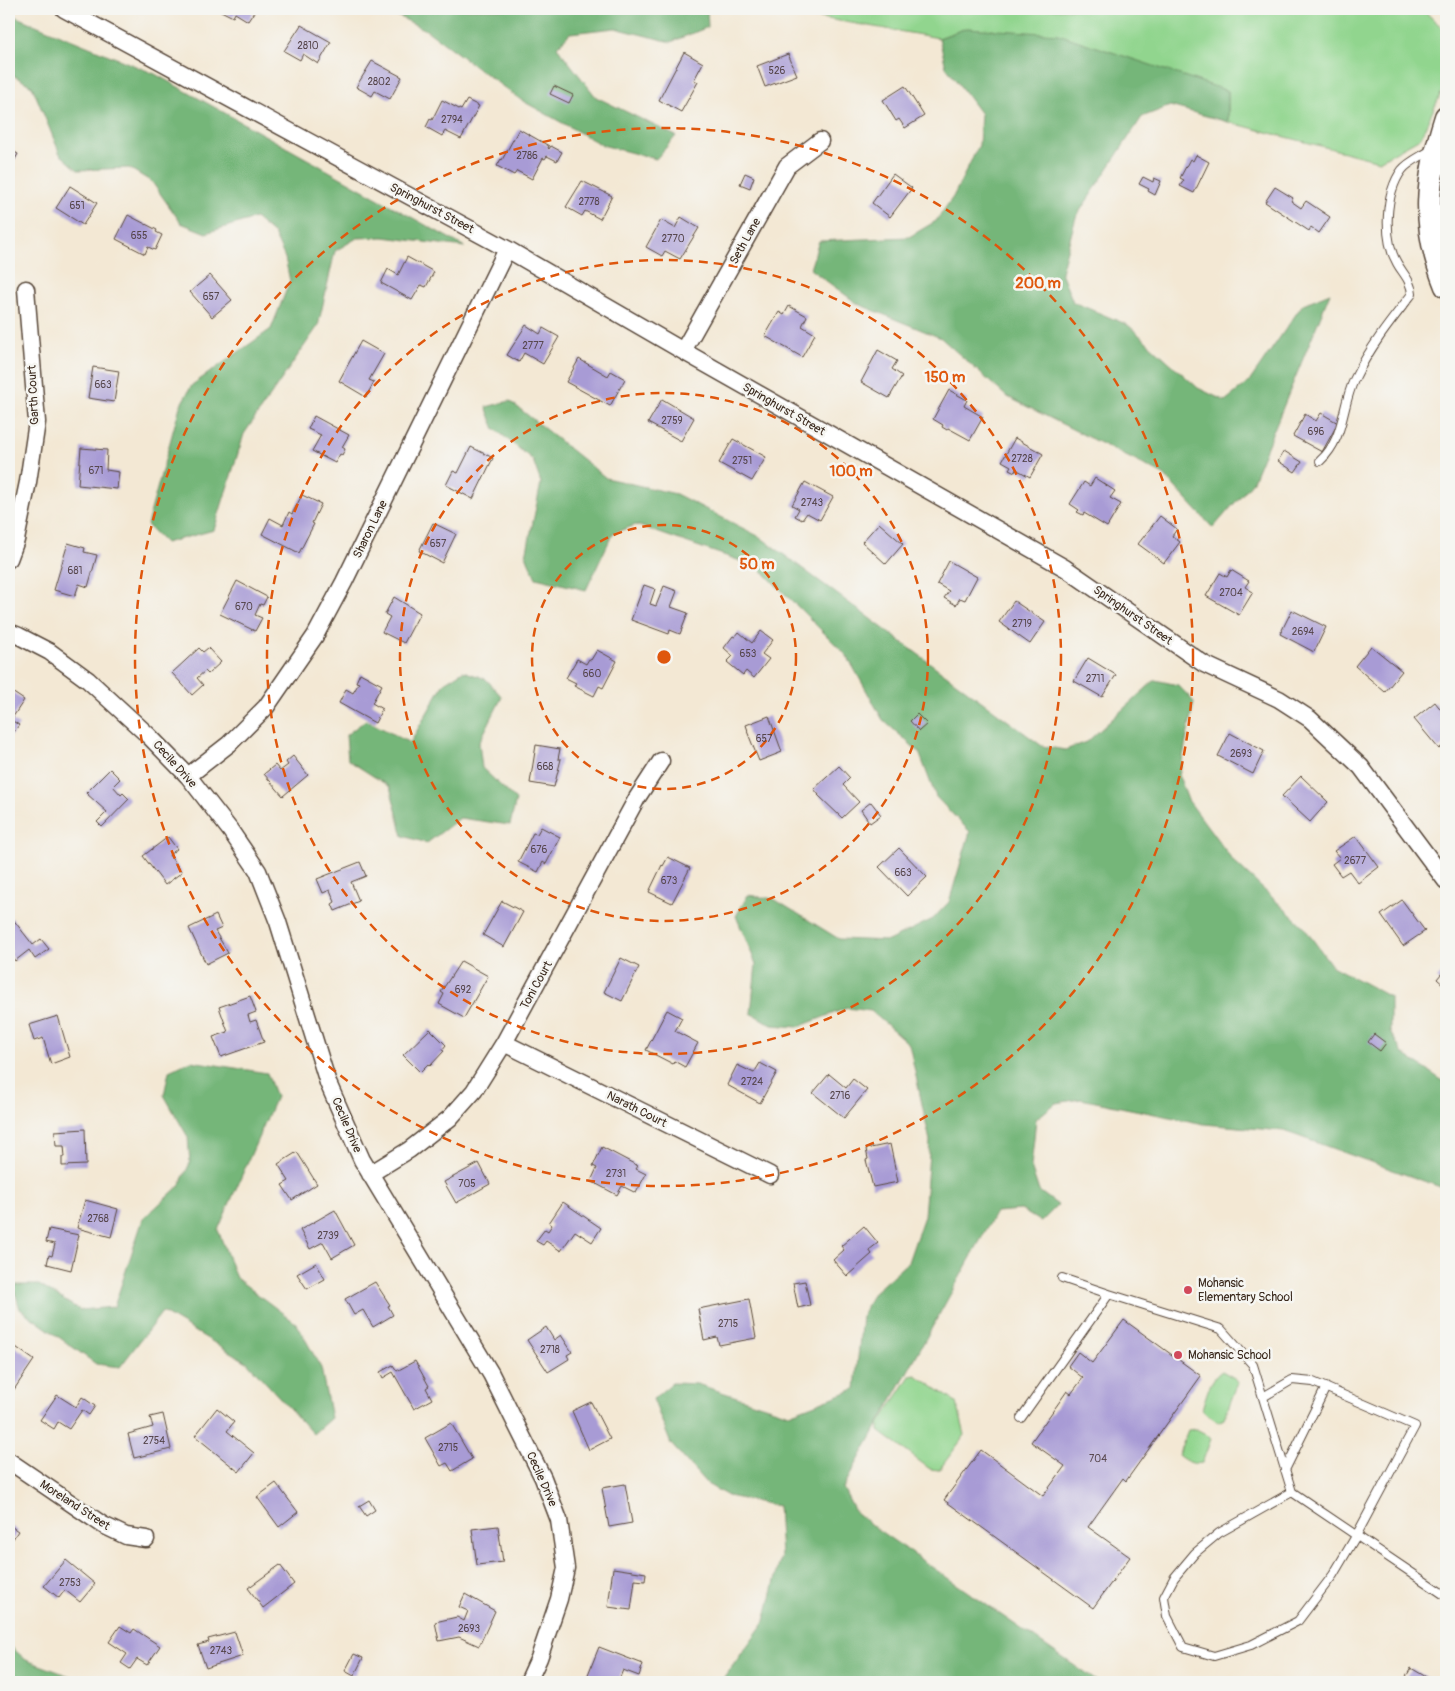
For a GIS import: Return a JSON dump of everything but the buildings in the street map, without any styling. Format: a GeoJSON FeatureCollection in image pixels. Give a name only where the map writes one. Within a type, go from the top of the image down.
{"type":"FeatureCollection","features":[{"type":"Feature","properties":{"kind":"street","name":"Springhurst Street"},"geometry":{"type":"LineString","coordinates":[[64,9],[507,249],[1065,568],[1204,664],[1279,699],[1310,719],[1361,767],[1446,881]]}},
{"type":"Feature","properties":{"kind":"street"},"geometry":{"type":"LineString","coordinates":[[1446,117],[1436,146],[1429,183],[1429,227],[1446,286]]}},
{"type":"Feature","properties":{"kind":"street","name":"Seth Lane"},"geometry":{"type":"LineString","coordinates":[[683,351],[787,166],[820,141]]}},
{"type":"Feature","properties":{"kind":"street","name":"Sharon Lane"},"geometry":{"type":"LineString","coordinates":[[188,776],[229,744],[266,707],[315,636],[349,573],[507,249]]}},
{"type":"Feature","properties":{"kind":"street","name":"Garth Court"},"geometry":{"type":"LineString","coordinates":[[9,559],[16,540],[26,492],[37,422],[26,289]]}},
{"type":"Feature","properties":{"kind":"street","name":"Cecile Drive"},"geometry":{"type":"LineString","coordinates":[[9,632],[50,652],[88,680],[149,736],[188,776],[230,830],[258,871],[278,922],[328,1083],[362,1160],[491,1374],[543,1478],[560,1520],[566,1568],[559,1599],[539,1658],[528,1682]]}},
{"type":"Feature","properties":{"kind":"street","name":"Toni Court"},"geometry":{"type":"LineString","coordinates":[[370,1174],[409,1150],[450,1118],[474,1090],[504,1043],[637,798],[661,760]]}},
{"type":"Feature","properties":{"kind":"street","name":"Narath Court"},"geometry":{"type":"LineString","coordinates":[[504,1043],[770,1175]]}},
{"type":"Feature","properties":{"kind":"street","name":"Moreland Street"},"geometry":{"type":"LineString","coordinates":[[9,1461],[104,1525],[126,1536],[146,1539]]}},
{"type":"Feature","properties":{"kind":"lane"},"geometry":{"type":"LineString","coordinates":[[1320,461],[1331,451],[1342,424],[1353,382],[1371,348],[1412,294],[1412,284],[1396,262],[1387,231],[1391,192],[1402,169],[1436,146]]}},
{"type":"Feature","properties":{"kind":"lane"},"geometry":{"type":"LineString","coordinates":[[1062,1278],[1221,1329],[1253,1364],[1292,1492],[1446,1596]]}},
{"type":"Feature","properties":{"kind":"lane"},"geometry":{"type":"LineString","coordinates":[[1021,1418],[1109,1294]]}},
{"type":"Feature","properties":{"kind":"lane"},"geometry":{"type":"LineString","coordinates":[[1263,1397],[1292,1380],[1313,1382],[1415,1426],[1333,1575],[1298,1621],[1251,1644],[1214,1656],[1183,1647],[1167,1616],[1164,1597],[1174,1578],[1196,1553],[1220,1533],[1292,1492]]}},
{"type":"Feature","properties":{"kind":"lane"},"geometry":{"type":"LineString","coordinates":[[1285,1470],[1326,1387]]}},
{"type":"Feature","properties":{"kind":"green space"},"geometry":{"type":"Polygon","coordinates":[[[384,9],[707,9],[708,27],[671,42],[615,28],[570,33],[557,47],[596,97],[676,136],[656,159],[602,145],[521,100],[426,30],[384,9]]]}},
{"type":"Feature","properties":{"kind":"green space"},"geometry":{"type":"Polygon","coordinates":[[[769,9],[1422,9],[1446,31],[1446,83],[1420,138],[1379,161],[1228,122],[1228,91],[967,28],[939,38],[769,9]]]}},
{"type":"Feature","properties":{"kind":"green space"},"geometry":{"type":"Polygon","coordinates":[[[9,14],[155,74],[465,247],[383,237],[357,238],[335,251],[318,326],[244,434],[214,530],[165,543],[147,525],[180,406],[192,385],[271,329],[290,281],[285,258],[274,234],[255,218],[206,233],[181,223],[152,182],[129,168],[78,170],[60,154],[32,86],[9,73],[9,14]]]}},
{"type":"Feature","properties":{"kind":"green space"},"geometry":{"type":"Polygon","coordinates":[[[967,28],[1058,34],[1228,91],[1228,122],[1170,106],[1142,117],[1076,217],[1061,272],[1073,302],[1128,325],[1198,388],[1225,401],[1249,382],[1303,304],[1330,293],[1252,483],[1213,528],[1164,475],[1006,396],[941,338],[858,304],[810,269],[819,241],[909,237],[936,221],[953,197],[979,145],[981,114],[946,67],[939,38],[967,28]]]}},
{"type":"Feature","properties":{"kind":"green space"},"geometry":{"type":"Polygon","coordinates":[[[510,401],[606,478],[676,494],[760,537],[1042,746],[1065,750],[1087,742],[1155,680],[1178,685],[1194,702],[1179,776],[1188,800],[1234,862],[1303,926],[1332,966],[1390,997],[1390,1031],[1402,1053],[1446,1083],[1446,1189],[1284,1131],[1204,1124],[1081,1099],[1056,1103],[1036,1119],[1031,1167],[1039,1191],[1058,1205],[1041,1222],[1021,1210],[996,1212],[843,1488],[855,1512],[874,1527],[1098,1682],[721,1682],[765,1621],[781,1556],[778,1506],[728,1496],[707,1484],[671,1444],[653,1399],[672,1383],[697,1384],[789,1414],[855,1389],[862,1316],[872,1294],[908,1262],[924,1216],[930,1141],[909,1044],[871,1011],[847,1008],[798,1027],[772,1025],[751,1013],[756,964],[736,916],[748,895],[774,899],[839,939],[888,941],[933,919],[949,902],[970,832],[936,797],[919,752],[883,720],[847,656],[758,567],[636,525],[613,533],[586,590],[536,578],[526,556],[541,483],[533,460],[495,429],[486,407],[510,401]]]}},
{"type":"Feature","properties":{"kind":"green space"},"geometry":{"type":"Polygon","coordinates":[[[463,671],[486,679],[502,697],[479,743],[482,768],[516,800],[510,825],[460,818],[427,843],[403,836],[390,787],[348,760],[346,735],[366,720],[410,743],[444,683],[463,671]]]}},
{"type":"Feature","properties":{"kind":"green space"},"geometry":{"type":"Polygon","coordinates":[[[191,1061],[267,1073],[276,1097],[218,1230],[236,1278],[297,1324],[321,1368],[331,1418],[313,1434],[247,1362],[162,1312],[120,1367],[96,1364],[20,1309],[13,1285],[39,1285],[80,1310],[114,1307],[143,1219],[179,1186],[190,1163],[188,1137],[164,1095],[169,1071],[191,1061]]]}},
{"type":"Feature","properties":{"kind":"green space"},"geometry":{"type":"Polygon","coordinates":[[[1222,1371],[1238,1382],[1224,1419],[1218,1422],[1202,1410],[1211,1383],[1222,1371]]]}},
{"type":"Feature","properties":{"kind":"green space"},"geometry":{"type":"Polygon","coordinates":[[[916,1375],[957,1403],[965,1435],[939,1470],[930,1469],[879,1431],[879,1424],[910,1376],[916,1375]]]}},
{"type":"Feature","properties":{"kind":"green space"},"geometry":{"type":"Polygon","coordinates":[[[1196,1429],[1211,1439],[1202,1463],[1189,1462],[1178,1455],[1188,1430],[1196,1429]]]}},
{"type":"Feature","properties":{"kind":"green space"},"geometry":{"type":"Polygon","coordinates":[[[9,1645],[26,1660],[86,1682],[9,1682],[9,1645]]]}},
{"type":"Feature","properties":{"kind":"place","name":"Mohansic Elementary School"},"geometry":{"type":"Point","coordinates":[1188,1290]}},
{"type":"Feature","properties":{"kind":"place","name":"Mohansic School"},"geometry":{"type":"Point","coordinates":[1178,1355]}}]}
